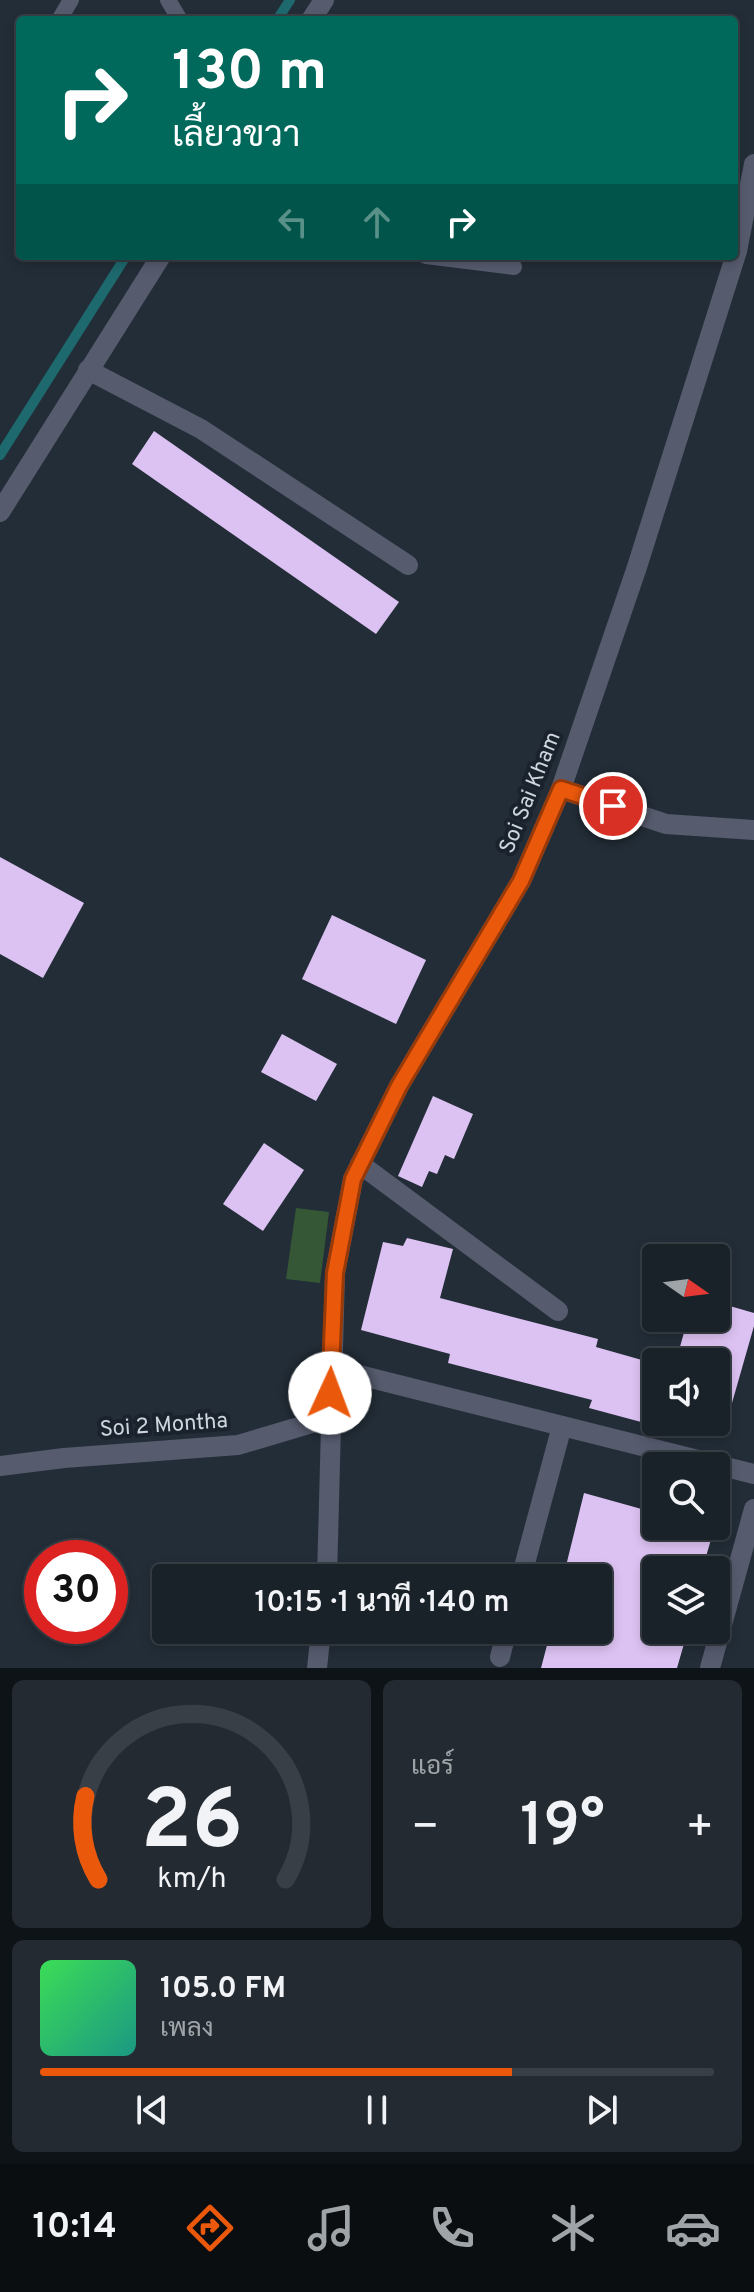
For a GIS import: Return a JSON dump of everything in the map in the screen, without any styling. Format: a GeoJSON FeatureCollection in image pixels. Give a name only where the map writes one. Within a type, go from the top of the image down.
{"type":"FeatureCollection","features":[{"type":"Feature","properties":{"kind":"street","name":"Soi Sai Kham"},"geometry":{"type":"LineString","coordinates":[[738,246],[754,164]]}},
{"type":"Feature","properties":{"kind":"street"},"geometry":{"type":"LineString","coordinates":[[0,512],[158,260]]}},
{"type":"Feature","properties":{"kind":"street","name":"Soi Sai Kham"},"geometry":{"type":"LineString","coordinates":[[327,1564],[335,1273],[353,1179],[399,1086],[521,881],[561,789],[636,570],[734,260]]}},
{"type":"Feature","properties":{"kind":"street"},"geometry":{"type":"LineString","coordinates":[[88,370],[201,429],[408,565]]}},
{"type":"Feature","properties":{"kind":"street"},"geometry":{"type":"LineString","coordinates":[[561,789],[666,824],[754,830]]}},
{"type":"Feature","properties":{"kind":"street"},"geometry":{"type":"LineString","coordinates":[[360,1164],[558,1311]]}},
{"type":"Feature","properties":{"kind":"street"},"geometry":{"type":"LineString","coordinates":[[331,1368],[754,1474]]}},
{"type":"Feature","properties":{"kind":"street","name":"Soi 2 Montha"},"geometry":{"type":"LineString","coordinates":[[0,1466],[238,1445],[329,1418]]}},
{"type":"Feature","properties":{"kind":"street"},"geometry":{"type":"LineString","coordinates":[[525,1564],[562,1426]]}},
{"type":"Feature","properties":{"kind":"street"},"geometry":{"type":"LineString","coordinates":[[710,1668],[754,1509]]}},
{"type":"Feature","properties":{"kind":"street"},"geometry":{"type":"LineString","coordinates":[[317,1668],[320,1644]]}},
{"type":"Feature","properties":{"kind":"street"},"geometry":{"type":"LineString","coordinates":[[500,1657],[503,1644]]}},
{"type":"Feature","properties":{"kind":"lane"},"geometry":{"type":"LineString","coordinates":[[458,260],[514,267]]}},
{"type":"Feature","properties":{"kind":"green space"},"geometry":{"type":"Polygon","coordinates":[[[296,1208],[329,1212],[320,1283],[286,1279],[296,1208]]]}},
{"type":"Feature","properties":{"kind":"building"},"geometry":{"type":"Polygon","coordinates":[[[154,431],[399,602],[376,634],[132,464],[154,431]]]}},
{"type":"Feature","properties":{"kind":"building"},"geometry":{"type":"Polygon","coordinates":[[[0,857],[84,903],[43,978],[0,954],[0,857]]]}},
{"type":"Feature","properties":{"kind":"building"},"geometry":{"type":"Polygon","coordinates":[[[332,915],[426,960],[396,1024],[302,979],[332,915]]]}},
{"type":"Feature","properties":{"kind":"building"},"geometry":{"type":"Polygon","coordinates":[[[282,1034],[337,1064],[316,1101],[261,1072],[282,1034]]]}},
{"type":"Feature","properties":{"kind":"building"},"geometry":{"type":"Polygon","coordinates":[[[433,1096],[473,1114],[454,1159],[445,1155],[437,1174],[429,1171],[422,1187],[398,1176],[433,1096]]]}},
{"type":"Feature","properties":{"kind":"building"},"geometry":{"type":"Polygon","coordinates":[[[264,1143],[304,1170],[263,1231],[223,1204],[264,1143]]]}},
{"type":"Feature","properties":{"kind":"building"},"geometry":{"type":"Polygon","coordinates":[[[407,1238],[453,1249],[440,1298],[598,1339],[596,1347],[642,1360],[642,1422],[589,1408],[592,1400],[448,1363],[450,1354],[361,1330],[383,1242],[403,1246],[407,1238]]]}},
{"type":"Feature","properties":{"kind":"building"},"geometry":{"type":"Polygon","coordinates":[[[730,1306],[754,1313],[754,1326],[730,1410],[730,1348],[680,1348],[684,1332],[730,1332],[730,1306]]]}},
{"type":"Feature","properties":{"kind":"building"},"geometry":{"type":"Polygon","coordinates":[[[584,1493],[642,1509],[642,1540],[711,1540],[706,1556],[642,1556],[642,1644],[684,1644],[677,1668],[541,1668],[547,1644],[612,1644],[612,1564],[566,1564],[584,1493]]]}},
{"type":"Feature","properties":{"kind":"waterway"},"geometry":{"type":"LineString","coordinates":[[280,16],[290,0]]}},
{"type":"Feature","properties":{"kind":"waterway"},"geometry":{"type":"LineString","coordinates":[[0,455],[123,260]]}},
{"type":"Feature","properties":{"kind":"route"},"geometry":{"type":"LineString","coordinates":[[330,1393],[335,1273],[353,1179],[360,1164],[399,1086],[521,881],[561,789],[613,806]]}}]}
